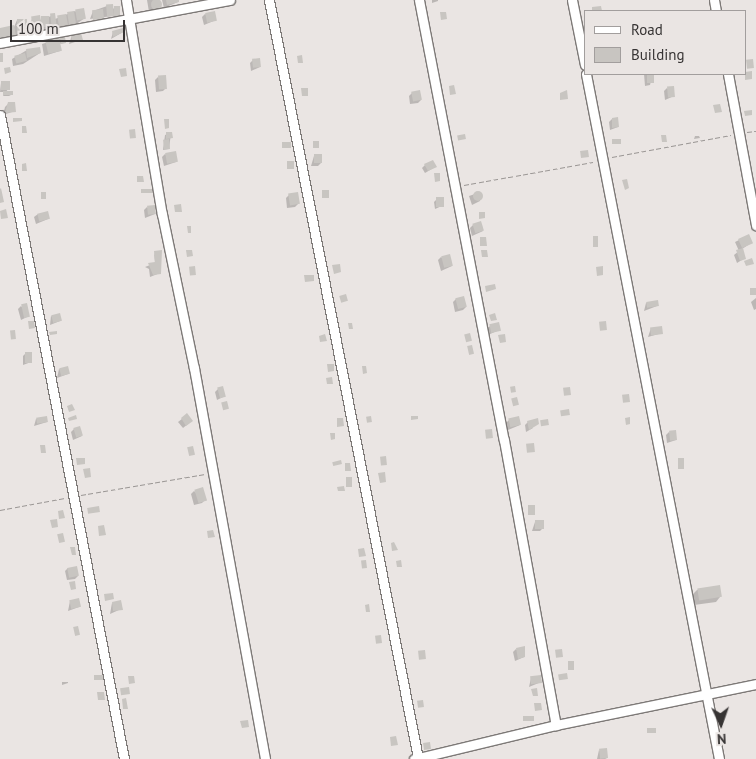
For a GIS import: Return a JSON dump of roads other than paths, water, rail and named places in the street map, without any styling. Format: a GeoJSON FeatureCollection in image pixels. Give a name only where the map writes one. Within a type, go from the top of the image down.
{"type":"FeatureCollection","features":[{"type":"Feature","properties":{"kind":"street"},"geometry":{"type":"LineString","coordinates":[[126,0],[162,214],[213,472],[265,759]]}},
{"type":"Feature","properties":{"kind":"street"},"geometry":{"type":"LineString","coordinates":[[0,43],[230,0]]}},
{"type":"Feature","properties":{"kind":"street"},"geometry":{"type":"LineString","coordinates":[[269,0],[416,759],[556,725],[756,684]]}},
{"type":"Feature","properties":{"kind":"street"},"geometry":{"type":"LineString","coordinates":[[419,0],[504,440],[556,725]]}},
{"type":"Feature","properties":{"kind":"street"},"geometry":{"type":"LineString","coordinates":[[572,0],[584,60]]}},
{"type":"Feature","properties":{"kind":"street"},"geometry":{"type":"LineString","coordinates":[[586,75],[719,759]]}},
{"type":"Feature","properties":{"kind":"street"},"geometry":{"type":"LineString","coordinates":[[728,75],[756,225]]}},
{"type":"Feature","properties":{"kind":"street"},"geometry":{"type":"LineString","coordinates":[[0,115],[124,759]]}}]}
